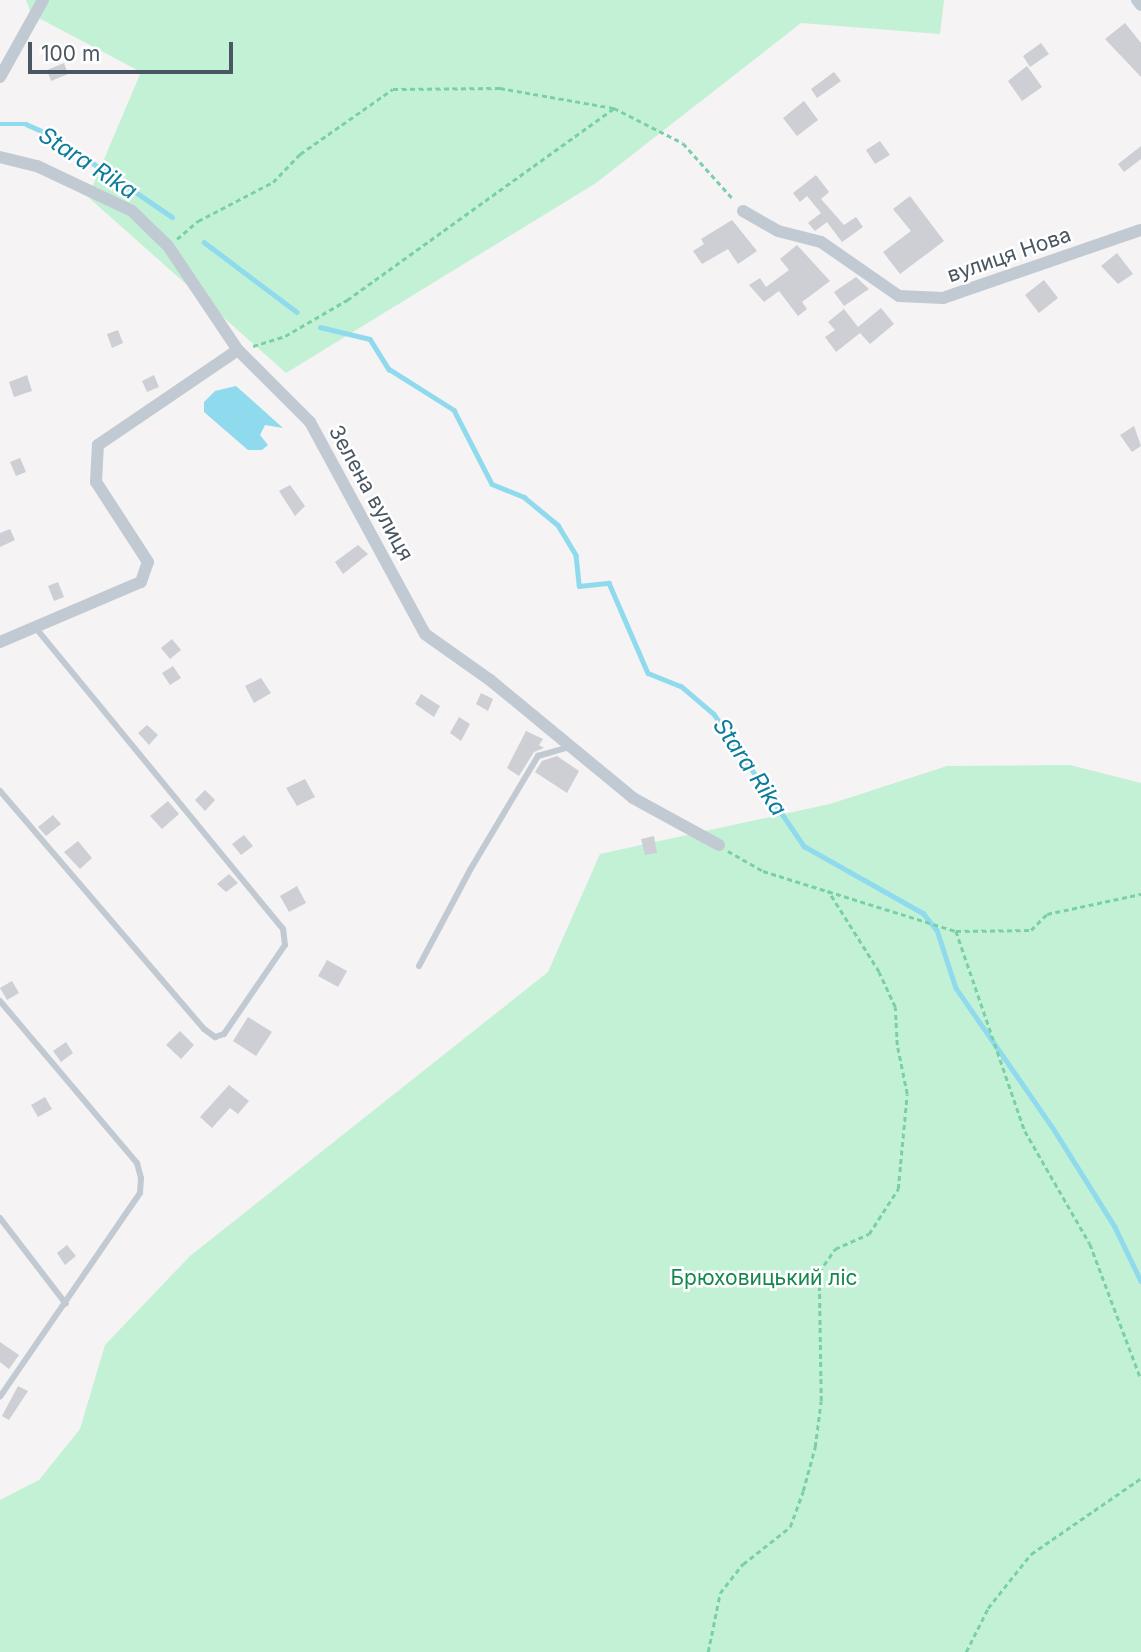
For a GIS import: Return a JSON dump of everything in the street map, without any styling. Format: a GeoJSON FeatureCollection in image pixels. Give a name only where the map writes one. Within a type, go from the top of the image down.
{"type":"FeatureCollection","features":[{"type":"Feature","properties":{"kind":"street"},"geometry":{"type":"LineString","coordinates":[[0,77],[43,0]]}},
{"type":"Feature","properties":{"kind":"street"},"geometry":{"type":"LineString","coordinates":[[1137,0],[1141,5]]}},
{"type":"Feature","properties":{"kind":"street","name":"Зелена вулиця"},"geometry":{"type":"LineString","coordinates":[[0,157],[37,166],[132,211],[168,246],[238,350],[310,422],[425,634],[490,680],[633,798],[719,845]]}},
{"type":"Feature","properties":{"kind":"street","name":"вулиця Нова"},"geometry":{"type":"LineString","coordinates":[[743,211],[778,231],[821,242],[899,296],[943,298],[1141,230]]}},
{"type":"Feature","properties":{"kind":"street"},"geometry":{"type":"LineString","coordinates":[[0,642],[141,582],[147,574],[148,562],[96,482],[98,445],[238,350]]}},
{"type":"Feature","properties":{"kind":"lane"},"geometry":{"type":"LineString","coordinates":[[0,791],[204,1029],[215,1037],[224,1034],[285,945],[283,929],[35,626]]}},
{"type":"Feature","properties":{"kind":"lane"},"geometry":{"type":"LineString","coordinates":[[419,966],[470,870],[538,756],[570,747]]}},
{"type":"Feature","properties":{"kind":"lane"},"geometry":{"type":"LineString","coordinates":[[0,1001],[137,1163],[141,1178],[140,1193],[0,1397]]}},
{"type":"Feature","properties":{"kind":"lane"},"geometry":{"type":"LineString","coordinates":[[0,1218],[66,1304]]}},
{"type":"Feature","properties":{"kind":"path"},"geometry":{"type":"LineString","coordinates":[[168,246],[198,221],[273,182],[300,154],[393,89],[500,88],[614,108],[683,143],[743,211]]}},
{"type":"Feature","properties":{"kind":"path"},"geometry":{"type":"LineString","coordinates":[[238,350],[285,336],[347,300],[614,108]]}},
{"type":"Feature","properties":{"kind":"path"},"geometry":{"type":"LineString","coordinates":[[719,845],[763,871],[956,931],[1031,930],[1047,914],[1141,894]]}},
{"type":"Feature","properties":{"kind":"path"},"geometry":{"type":"LineString","coordinates":[[708,1652],[720,1593],[743,1564],[790,1527],[803,1491],[821,1401],[819,1272],[835,1249],[869,1234],[898,1189],[907,1094],[897,1045],[894,1007],[879,972],[828,891]]}},
{"type":"Feature","properties":{"kind":"path"},"geometry":{"type":"LineString","coordinates":[[956,931],[1025,1131],[1090,1244],[1141,1379]]}},
{"type":"Feature","properties":{"kind":"path"},"geometry":{"type":"LineString","coordinates":[[966,1652],[988,1608],[1031,1554],[1141,1478]]}},
{"type":"Feature","properties":{"kind":"green space"},"geometry":{"type":"Polygon","coordinates":[[[26,0],[944,0],[940,34],[801,23],[596,183],[286,373],[88,197],[141,72],[31,14],[26,0]]]}},
{"type":"Feature","properties":{"kind":"green space","name":"Брюховицький ліс"},"geometry":{"type":"Polygon","coordinates":[[[1070,765],[1141,783],[1141,1652],[0,1652],[0,1500],[39,1480],[80,1429],[105,1345],[190,1256],[548,972],[600,854],[830,804],[947,766],[1070,765]]]}},
{"type":"Feature","properties":{"kind":"water"},"geometry":{"type":"Polygon","coordinates":[[[236,386],[283,428],[265,425],[260,435],[268,445],[262,450],[248,450],[204,412],[204,402],[215,391],[236,386]]]}},
{"type":"Feature","properties":{"kind":"building"},"geometry":{"type":"Polygon","coordinates":[[[1125,23],[1141,43],[1141,77],[1105,39],[1125,23]]]}},
{"type":"Feature","properties":{"kind":"building"},"geometry":{"type":"Polygon","coordinates":[[[1041,43],[1049,54],[1030,67],[1023,56],[1041,43]]]}},
{"type":"Feature","properties":{"kind":"building"},"geometry":{"type":"Polygon","coordinates":[[[64,63],[68,74],[51,81],[47,70],[64,63]]]}},
{"type":"Feature","properties":{"kind":"building"},"geometry":{"type":"Polygon","coordinates":[[[1027,66],[1042,87],[1022,101],[1008,81],[1027,66]]]}},
{"type":"Feature","properties":{"kind":"building"},"geometry":{"type":"Polygon","coordinates":[[[834,72],[841,81],[817,98],[811,89],[834,72]]]}},
{"type":"Feature","properties":{"kind":"building"},"geometry":{"type":"Polygon","coordinates":[[[804,101],[818,120],[797,136],[783,118],[804,101]]]}},
{"type":"Feature","properties":{"kind":"building"},"geometry":{"type":"Polygon","coordinates":[[[880,141],[890,155],[875,164],[866,150],[880,141]]]}},
{"type":"Feature","properties":{"kind":"building"},"geometry":{"type":"Polygon","coordinates":[[[1141,146],[1141,159],[1124,172],[1118,164],[1141,146]]]}},
{"type":"Feature","properties":{"kind":"building"},"geometry":{"type":"Polygon","coordinates":[[[816,175],[829,192],[821,199],[844,225],[856,217],[863,227],[842,242],[827,222],[815,231],[808,223],[821,213],[807,196],[800,202],[793,193],[816,175]]]}},
{"type":"Feature","properties":{"kind":"building"},"geometry":{"type":"Polygon","coordinates":[[[910,196],[944,241],[900,274],[883,252],[911,231],[893,209],[910,196]]]}},
{"type":"Feature","properties":{"kind":"building"},"geometry":{"type":"Polygon","coordinates":[[[732,220],[757,251],[738,264],[728,249],[702,264],[693,251],[704,244],[701,239],[732,220]]]}},
{"type":"Feature","properties":{"kind":"building"},"geometry":{"type":"Polygon","coordinates":[[[797,245],[830,281],[802,302],[807,309],[798,316],[779,291],[764,302],[749,285],[760,278],[766,287],[789,270],[780,259],[797,245]]]}},
{"type":"Feature","properties":{"kind":"building"},"geometry":{"type":"Polygon","coordinates":[[[1117,253],[1133,274],[1118,284],[1101,266],[1117,253]]]}},
{"type":"Feature","properties":{"kind":"building"},"geometry":{"type":"Polygon","coordinates":[[[856,277],[869,289],[844,306],[834,292],[856,277]]]}},
{"type":"Feature","properties":{"kind":"building"},"geometry":{"type":"Polygon","coordinates":[[[1044,280],[1058,298],[1039,313],[1025,295],[1044,280]]]}},
{"type":"Feature","properties":{"kind":"building"},"geometry":{"type":"Polygon","coordinates":[[[881,308],[894,324],[870,344],[860,333],[836,352],[825,337],[835,330],[828,322],[844,309],[858,327],[881,308]]]}},
{"type":"Feature","properties":{"kind":"building"},"geometry":{"type":"Polygon","coordinates":[[[118,330],[123,343],[112,348],[107,334],[118,330]]]}},
{"type":"Feature","properties":{"kind":"building"},"geometry":{"type":"Polygon","coordinates":[[[27,375],[32,391],[14,397],[9,382],[27,375]]]}},
{"type":"Feature","properties":{"kind":"building"},"geometry":{"type":"Polygon","coordinates":[[[154,375],[159,387],[147,392],[142,381],[154,375]]]}},
{"type":"Feature","properties":{"kind":"building"},"geometry":{"type":"Polygon","coordinates":[[[1134,426],[1141,446],[1132,452],[1120,435],[1134,426]]]}},
{"type":"Feature","properties":{"kind":"building"},"geometry":{"type":"Polygon","coordinates":[[[20,458],[26,472],[16,476],[10,462],[20,458]]]}},
{"type":"Feature","properties":{"kind":"building"},"geometry":{"type":"Polygon","coordinates":[[[290,485],[305,506],[295,516],[279,491],[290,485]]]}},
{"type":"Feature","properties":{"kind":"building"},"geometry":{"type":"Polygon","coordinates":[[[10,529],[15,540],[0,547],[0,533],[10,529]]]}},
{"type":"Feature","properties":{"kind":"building"},"geometry":{"type":"Polygon","coordinates":[[[358,545],[368,554],[343,574],[335,562],[358,545]]]}},
{"type":"Feature","properties":{"kind":"building"},"geometry":{"type":"Polygon","coordinates":[[[58,582],[64,597],[54,601],[48,586],[58,582]]]}},
{"type":"Feature","properties":{"kind":"building"},"geometry":{"type":"Polygon","coordinates":[[[172,639],[181,650],[170,659],[161,648],[172,639]]]}},
{"type":"Feature","properties":{"kind":"building"},"geometry":{"type":"Polygon","coordinates":[[[173,666],[181,678],[170,685],[162,673],[173,666]]]}},
{"type":"Feature","properties":{"kind":"building"},"geometry":{"type":"Polygon","coordinates":[[[261,678],[271,693],[254,703],[245,686],[261,678]]]}},
{"type":"Feature","properties":{"kind":"building"},"geometry":{"type":"Polygon","coordinates":[[[481,693],[493,699],[488,711],[476,704],[481,693]]]}},
{"type":"Feature","properties":{"kind":"building"},"geometry":{"type":"Polygon","coordinates":[[[421,694],[440,706],[434,717],[415,704],[421,694]]]}},
{"type":"Feature","properties":{"kind":"building"},"geometry":{"type":"Polygon","coordinates":[[[459,717],[470,724],[461,741],[450,733],[459,717]]]}},
{"type":"Feature","properties":{"kind":"building"},"geometry":{"type":"Polygon","coordinates":[[[147,725],[158,735],[149,745],[138,733],[147,725]]]}},
{"type":"Feature","properties":{"kind":"building"},"geometry":{"type":"Polygon","coordinates":[[[526,731],[543,739],[539,745],[544,748],[534,752],[519,776],[507,768],[526,731]]]}},
{"type":"Feature","properties":{"kind":"building"},"geometry":{"type":"Polygon","coordinates":[[[557,756],[579,771],[567,793],[535,772],[542,761],[557,756]]]}},
{"type":"Feature","properties":{"kind":"building"},"geometry":{"type":"Polygon","coordinates":[[[305,779],[315,797],[297,806],[286,788],[305,779]]]}},
{"type":"Feature","properties":{"kind":"building"},"geometry":{"type":"Polygon","coordinates":[[[205,790],[215,800],[205,811],[195,800],[205,790]]]}},
{"type":"Feature","properties":{"kind":"building"},"geometry":{"type":"Polygon","coordinates":[[[168,801],[179,814],[162,829],[150,816],[168,801]]]}},
{"type":"Feature","properties":{"kind":"building"},"geometry":{"type":"Polygon","coordinates":[[[53,815],[61,824],[46,836],[38,827],[53,815]]]}},
{"type":"Feature","properties":{"kind":"building"},"geometry":{"type":"Polygon","coordinates":[[[244,835],[253,846],[241,855],[232,844],[244,835]]]}},
{"type":"Feature","properties":{"kind":"building"},"geometry":{"type":"Polygon","coordinates":[[[654,836],[657,853],[645,855],[641,839],[654,836]]]}},
{"type":"Feature","properties":{"kind":"building"},"geometry":{"type":"Polygon","coordinates":[[[78,841],[92,858],[80,869],[64,852],[78,841]]]}},
{"type":"Feature","properties":{"kind":"building"},"geometry":{"type":"Polygon","coordinates":[[[229,874],[238,883],[226,892],[217,884],[229,874]]]}},
{"type":"Feature","properties":{"kind":"building"},"geometry":{"type":"Polygon","coordinates":[[[297,886],[306,903],[289,912],[280,896],[297,886]]]}},
{"type":"Feature","properties":{"kind":"building"},"geometry":{"type":"Polygon","coordinates":[[[327,960],[347,971],[338,987],[318,976],[327,960]]]}},
{"type":"Feature","properties":{"kind":"building"},"geometry":{"type":"Polygon","coordinates":[[[12,981],[19,993],[7,1000],[0,988],[12,981]]]}},
{"type":"Feature","properties":{"kind":"building"},"geometry":{"type":"Polygon","coordinates":[[[248,1017],[272,1032],[256,1056],[233,1041],[248,1017]]]}},
{"type":"Feature","properties":{"kind":"building"},"geometry":{"type":"Polygon","coordinates":[[[180,1031],[194,1045],[181,1059],[166,1045],[180,1031]]]}},
{"type":"Feature","properties":{"kind":"building"},"geometry":{"type":"Polygon","coordinates":[[[66,1042],[73,1053],[61,1062],[53,1051],[66,1042]]]}},
{"type":"Feature","properties":{"kind":"building"},"geometry":{"type":"Polygon","coordinates":[[[229,1085],[249,1101],[238,1114],[230,1108],[212,1128],[200,1117],[229,1085]]]}},
{"type":"Feature","properties":{"kind":"building"},"geometry":{"type":"Polygon","coordinates":[[[45,1097],[52,1109],[38,1117],[31,1105],[45,1097]]]}},
{"type":"Feature","properties":{"kind":"building"},"geometry":{"type":"Polygon","coordinates":[[[67,1245],[76,1256],[65,1265],[57,1253],[67,1245]]]}},
{"type":"Feature","properties":{"kind":"building"},"geometry":{"type":"Polygon","coordinates":[[[0,1342],[19,1355],[9,1369],[0,1362],[0,1342]]]}},
{"type":"Feature","properties":{"kind":"building"},"geometry":{"type":"Polygon","coordinates":[[[18,1386],[28,1391],[9,1420],[2,1416],[18,1386]]]}},
{"type":"Feature","properties":{"kind":"waterway","name":"Stara Rika"},"geometry":{"type":"LineString","coordinates":[[0,124],[26,124],[53,136],[172,217]]}},
{"type":"Feature","properties":{"kind":"waterway","name":"Stara Rika"},"geometry":{"type":"LineString","coordinates":[[204,242],[297,312]]}},
{"type":"Feature","properties":{"kind":"waterway","name":"Stara Rika"},"geometry":{"type":"LineString","coordinates":[[320,327],[370,339],[389,369],[454,410],[492,484],[524,497],[558,525],[576,555],[579,586],[609,583],[648,673],[681,686],[714,714],[804,846],[923,913],[937,930],[956,988],[1053,1128],[1115,1227],[1141,1281]]}}]}
